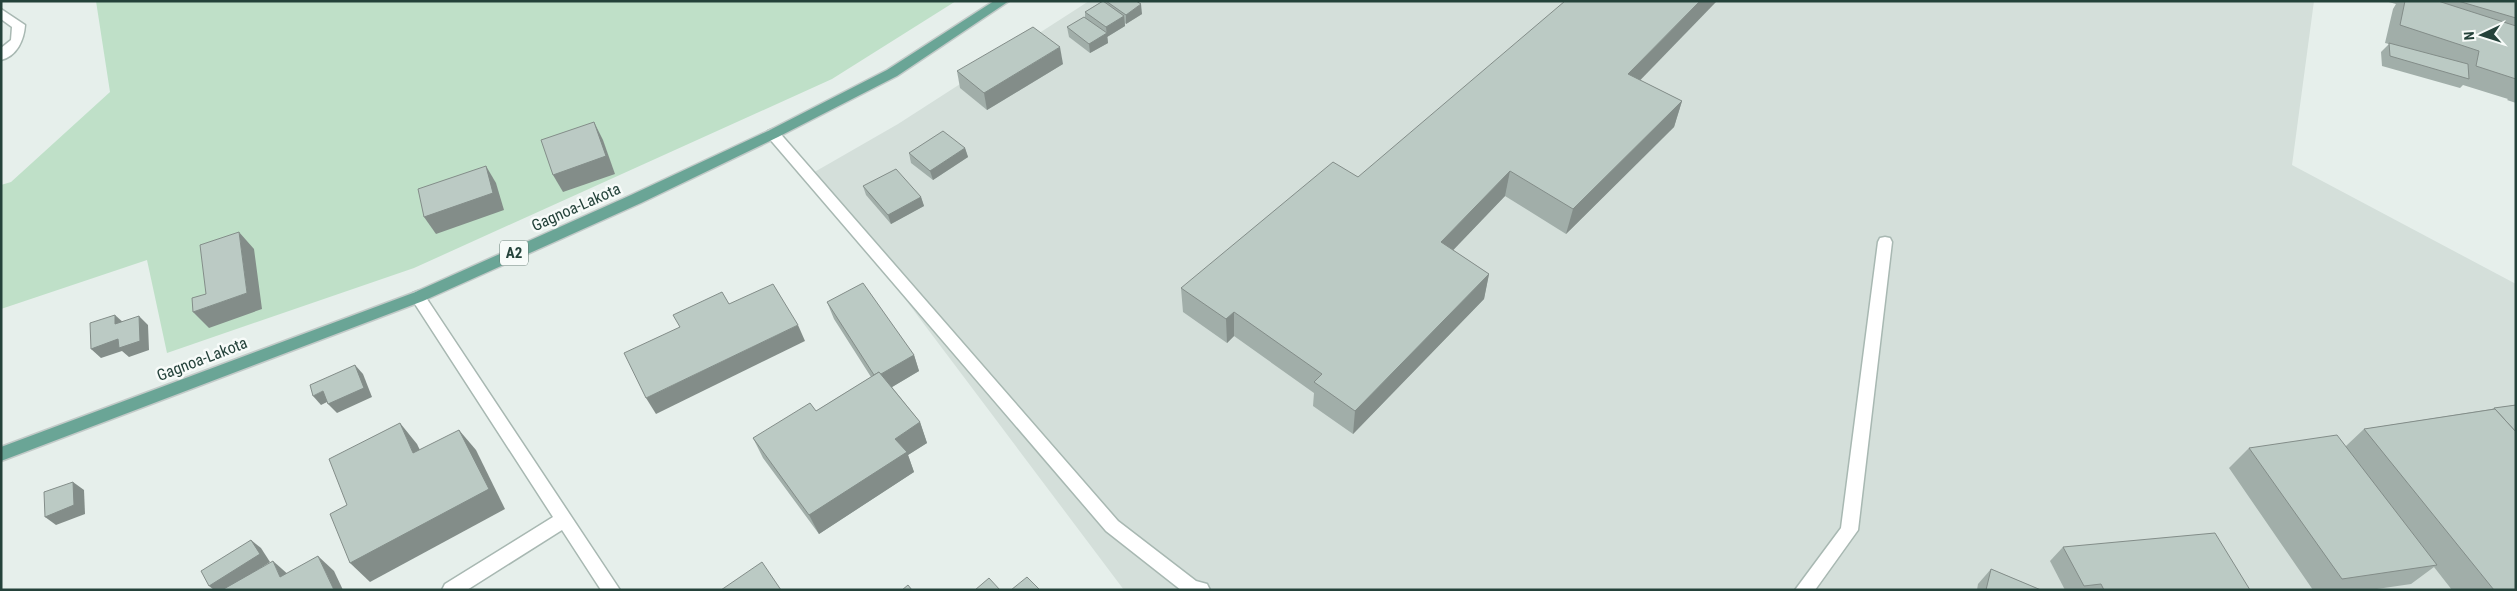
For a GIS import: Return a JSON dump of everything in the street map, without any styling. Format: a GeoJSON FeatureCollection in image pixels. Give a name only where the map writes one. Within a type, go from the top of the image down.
{"type":"FeatureCollection","features":[{"type":"Feature","properties":{"kind":"main road","name":"Gagnoa-Lakota"},"geometry":{"type":"LineString","coordinates":[[1,454],[418,297],[636,199],[773,134],[892,73],[1003,1]]}},
{"type":"Feature","properties":{"kind":"street"},"geometry":{"type":"LineString","coordinates":[[1,13],[19,25],[17,41],[1,56]]}},
{"type":"Feature","properties":{"kind":"street"},"geometry":{"type":"LineString","coordinates":[[773,134],[1112,526],[1191,587],[1201,590]]}},
{"type":"Feature","properties":{"kind":"street"},"geometry":{"type":"LineString","coordinates":[[1804,590],[1849,530],[1885,242]]}},
{"type":"Feature","properties":{"kind":"street"},"geometry":{"type":"LineString","coordinates":[[418,297],[611,590]]}},
{"type":"Feature","properties":{"kind":"street"},"geometry":{"type":"LineString","coordinates":[[451,590],[564,519]]}},
{"type":"Feature","properties":{"kind":"shaded area"},"geometry":{"type":"Polygon","coordinates":[[[1089,1],[2314,1],[2292,165],[2516,284],[2516,590],[1124,590],[811,174],[898,124],[1089,1]]]}},
{"type":"Feature","properties":{"kind":"green space"},"geometry":{"type":"Polygon","coordinates":[[[96,1],[956,1],[832,79],[414,268],[167,353],[147,260],[1,309],[1,185],[11,182],[110,92],[96,1]]]}},
{"type":"Feature","properties":{"kind":"building"},"geometry":{"type":"Polygon","coordinates":[[[1103,1],[1124,16],[1106,27],[1085,12],[1103,1]]]}},
{"type":"Feature","properties":{"kind":"building"},"geometry":{"type":"Polygon","coordinates":[[[1106,1],[1136,1],[1141,4],[1126,15],[1106,1]]]}},
{"type":"Feature","properties":{"kind":"building"},"geometry":{"type":"Polygon","coordinates":[[[1565,1],[1700,1],[1628,74],[1682,101],[1573,209],[1510,171],[1441,242],[1489,274],[1355,411],[1314,382],[1322,374],[1234,312],[1226,319],[1181,288],[1333,162],[1358,177],[1565,1]]]}},
{"type":"Feature","properties":{"kind":"building"},"geometry":{"type":"Polygon","coordinates":[[[2405,1],[2438,1],[2516,26],[2516,79],[2476,66],[2479,51],[2400,25],[2405,1]]]}},
{"type":"Feature","properties":{"kind":"building"},"geometry":{"type":"Polygon","coordinates":[[[2458,1],[2516,1],[2516,18],[2458,1]]]}},
{"type":"Feature","properties":{"kind":"building"},"geometry":{"type":"Polygon","coordinates":[[[1084,17],[1107,33],[1089,44],[1067,27],[1084,17]]]}},
{"type":"Feature","properties":{"kind":"building"},"geometry":{"type":"Polygon","coordinates":[[[1033,27],[1060,47],[984,93],[957,71],[1033,27]]]}},
{"type":"Feature","properties":{"kind":"building"},"geometry":{"type":"Polygon","coordinates":[[[2389,43],[2468,64],[2469,79],[2390,56],[2389,43]]]}},
{"type":"Feature","properties":{"kind":"building"},"geometry":{"type":"Polygon","coordinates":[[[594,122],[606,156],[553,175],[541,140],[594,122]]]}},
{"type":"Feature","properties":{"kind":"building"},"geometry":{"type":"Polygon","coordinates":[[[943,131],[965,148],[930,171],[909,153],[943,131]]]}},
{"type":"Feature","properties":{"kind":"building"},"geometry":{"type":"Polygon","coordinates":[[[486,166],[493,193],[424,217],[418,189],[486,166]]]}},
{"type":"Feature","properties":{"kind":"building"},"geometry":{"type":"Polygon","coordinates":[[[896,169],[921,197],[888,215],[863,186],[896,169]]]}},
{"type":"Feature","properties":{"kind":"building"},"geometry":{"type":"Polygon","coordinates":[[[239,232],[247,293],[193,312],[192,298],[206,294],[200,245],[239,232]]]}},
{"type":"Feature","properties":{"kind":"building"},"geometry":{"type":"Polygon","coordinates":[[[863,283],[914,355],[881,374],[879,372],[874,375],[827,302],[863,283]]]}},
{"type":"Feature","properties":{"kind":"building"},"geometry":{"type":"Polygon","coordinates":[[[773,284],[798,325],[646,398],[624,353],[680,327],[673,315],[722,292],[729,304],[773,284]]]}},
{"type":"Feature","properties":{"kind":"building"},"geometry":{"type":"Polygon","coordinates":[[[115,315],[115,324],[139,316],[140,341],[119,348],[118,339],[91,349],[90,323],[115,315]]]}},
{"type":"Feature","properties":{"kind":"building"},"geometry":{"type":"Polygon","coordinates":[[[355,365],[364,388],[328,404],[323,391],[313,396],[310,385],[355,365]]]}},
{"type":"Feature","properties":{"kind":"building"},"geometry":{"type":"Polygon","coordinates":[[[879,372],[920,422],[895,439],[907,452],[809,515],[753,438],[810,403],[816,411],[879,372]]]}},
{"type":"Feature","properties":{"kind":"building"},"geometry":{"type":"Polygon","coordinates":[[[2516,405],[2516,432],[2494,408],[2516,405]]]}},
{"type":"Feature","properties":{"kind":"building"},"geometry":{"type":"Polygon","coordinates":[[[2495,409],[2516,432],[2516,590],[2494,590],[2364,429],[2495,409]]]}},
{"type":"Feature","properties":{"kind":"building"},"geometry":{"type":"Polygon","coordinates":[[[400,423],[413,453],[459,430],[489,489],[350,563],[330,514],[347,505],[329,459],[400,423]]]}},
{"type":"Feature","properties":{"kind":"building"},"geometry":{"type":"Polygon","coordinates":[[[2337,435],[2437,565],[2342,579],[2249,448],[2337,435]]]}},
{"type":"Feature","properties":{"kind":"building"},"geometry":{"type":"Polygon","coordinates":[[[73,482],[74,505],[45,517],[44,492],[73,482]]]}},
{"type":"Feature","properties":{"kind":"building"},"geometry":{"type":"Polygon","coordinates":[[[2215,533],[2250,590],[2104,590],[2101,584],[2084,586],[2063,547],[2215,533]]]}},
{"type":"Feature","properties":{"kind":"building"},"geometry":{"type":"Polygon","coordinates":[[[251,540],[260,554],[209,586],[201,571],[251,540]]]}},
{"type":"Feature","properties":{"kind":"building"},"geometry":{"type":"Polygon","coordinates":[[[318,556],[334,590],[222,590],[273,561],[280,577],[318,556]]]}},
{"type":"Feature","properties":{"kind":"building"},"geometry":{"type":"Polygon","coordinates":[[[762,562],[781,590],[721,590],[762,562]]]}},
{"type":"Feature","properties":{"kind":"building"},"geometry":{"type":"Polygon","coordinates":[[[1991,569],[2041,590],[1986,590],[1991,569]]]}},
{"type":"Feature","properties":{"kind":"building"},"geometry":{"type":"Polygon","coordinates":[[[1027,577],[1040,590],[1011,590],[1027,577]]]}},
{"type":"Feature","properties":{"kind":"building"},"geometry":{"type":"Polygon","coordinates":[[[989,578],[1000,590],[975,590],[989,578]]]}},
{"type":"Feature","properties":{"kind":"building"},"geometry":{"type":"Polygon","coordinates":[[[908,585],[912,590],[902,590],[908,585]]]}}]}
